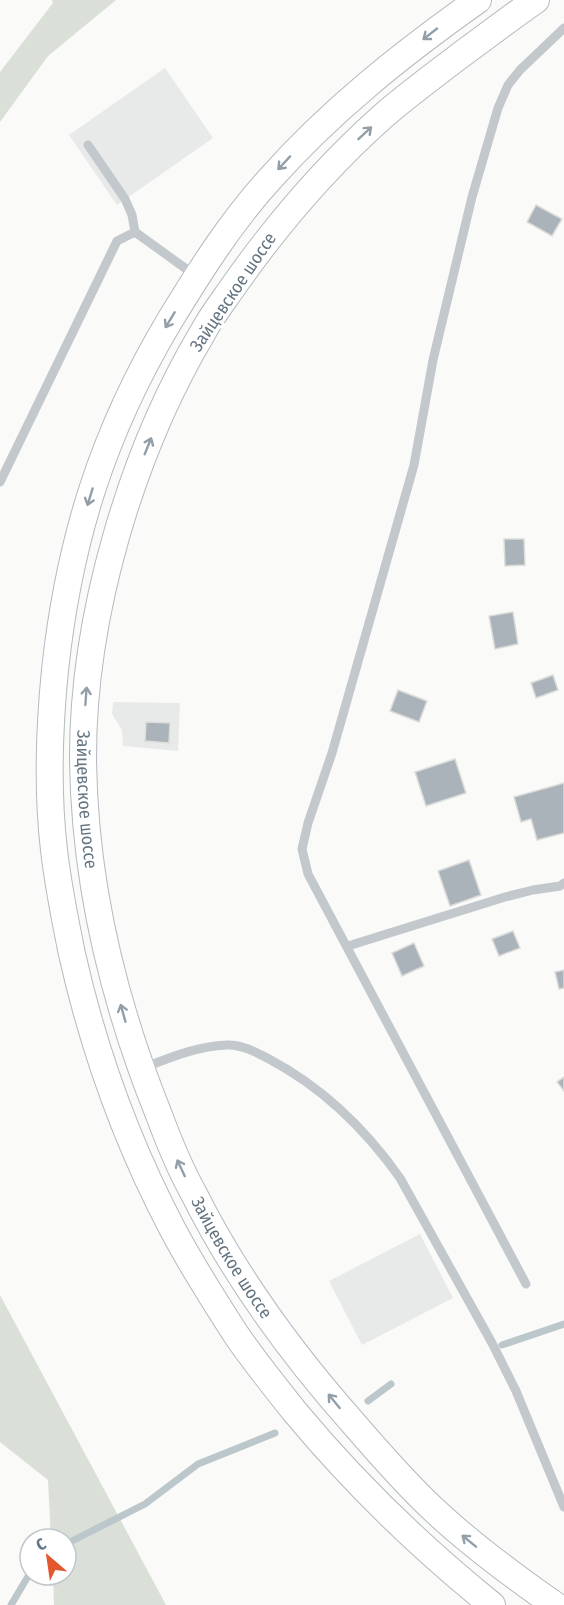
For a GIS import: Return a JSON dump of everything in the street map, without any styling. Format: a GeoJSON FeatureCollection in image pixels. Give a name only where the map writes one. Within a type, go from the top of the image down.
{"type":"FeatureCollection","features":[{"type":"Feature","properties":{"kind":"main road","name":"Зайцевское шоссе"},"geometry":{"type":"LineString","coordinates":[[478,0],[419,43],[333,113],[268,180],[196,276],[152,350],[111,435],[85,514],[64,602],[51,708],[49,762],[53,846],[57,875],[70,943],[92,1035],[123,1124],[175,1234],[239,1338],[313,1434],[350,1476],[437,1560],[492,1605]]}},
{"type":"Feature","properties":{"kind":"main road","name":"Зайцевское шоссе"},"geometry":{"type":"LineString","coordinates":[[536,0],[425,82],[385,114],[347,150],[296,204],[260,249],[205,327],[163,411],[130,491],[114,544],[100,604],[88,677],[83,755],[85,810],[99,919],[115,985],[141,1069],[172,1148],[193,1193],[245,1284],[276,1329],[336,1404],[399,1475],[462,1535],[555,1605]]}},
{"type":"Feature","properties":{"kind":"lane"},"geometry":{"type":"LineString","coordinates":[[526,1284],[308,874],[302,849],[308,822],[332,753],[414,465],[434,360],[466,221],[498,108],[508,85],[520,70],[564,28]]}},
{"type":"Feature","properties":{"kind":"lane"},"geometry":{"type":"LineString","coordinates":[[88,145],[125,199],[132,214],[135,232],[196,276]]}},
{"type":"Feature","properties":{"kind":"lane"},"geometry":{"type":"LineString","coordinates":[[0,482],[117,241],[135,232]]}},
{"type":"Feature","properties":{"kind":"lane"},"geometry":{"type":"LineString","coordinates":[[348,946],[505,897],[564,884]]}},
{"type":"Feature","properties":{"kind":"lane"},"geometry":{"type":"LineString","coordinates":[[141,1069],[180,1054],[218,1046],[229,1045],[244,1048],[292,1071],[354,1123],[400,1178],[492,1343],[516,1392],[564,1507]]}},
{"type":"Feature","properties":{"kind":"shaded area"},"geometry":{"type":"Polygon","coordinates":[[[52,0],[116,0],[48,56],[0,122],[0,72],[53,3],[52,0]]]}},
{"type":"Feature","properties":{"kind":"shaded area"},"geometry":{"type":"Polygon","coordinates":[[[165,68],[213,138],[117,205],[69,135],[165,68]]]}},
{"type":"Feature","properties":{"kind":"shaded area"},"geometry":{"type":"Polygon","coordinates":[[[113,702],[180,703],[178,751],[123,746],[122,730],[112,714],[113,702]]]}},
{"type":"Feature","properties":{"kind":"shaded area"},"geometry":{"type":"Polygon","coordinates":[[[420,1234],[453,1298],[362,1345],[329,1281],[420,1234]]]}},
{"type":"Feature","properties":{"kind":"shaded area"},"geometry":{"type":"Polygon","coordinates":[[[0,1295],[166,1605],[54,1605],[53,1587],[78,1587],[78,1527],[50,1527],[48,1480],[0,1442],[0,1295]]]}},
{"type":"Feature","properties":{"kind":"building"},"geometry":{"type":"Polygon","coordinates":[[[536,205],[562,219],[552,236],[527,222],[536,205]]]}},
{"type":"Feature","properties":{"kind":"building"},"geometry":{"type":"Polygon","coordinates":[[[504,539],[524,539],[525,565],[505,566],[504,539]]]}},
{"type":"Feature","properties":{"kind":"building"},"geometry":{"type":"Polygon","coordinates":[[[513,612],[518,644],[495,649],[489,616],[513,612]]]}},
{"type":"Feature","properties":{"kind":"building"},"geometry":{"type":"Polygon","coordinates":[[[553,675],[558,690],[536,698],[531,683],[553,675]]]}},
{"type":"Feature","properties":{"kind":"building"},"geometry":{"type":"Polygon","coordinates":[[[398,690],[427,701],[419,722],[390,711],[398,690]]]}},
{"type":"Feature","properties":{"kind":"building"},"geometry":{"type":"Polygon","coordinates":[[[146,722],[170,723],[169,743],[145,741],[146,722]]]}},
{"type":"Feature","properties":{"kind":"building"},"geometry":{"type":"Polygon","coordinates":[[[455,759],[466,793],[426,806],[415,772],[455,759]]]}},
{"type":"Feature","properties":{"kind":"building"},"geometry":{"type":"Polygon","coordinates":[[[564,783],[564,833],[537,840],[531,819],[521,822],[514,797],[564,783]]]}},
{"type":"Feature","properties":{"kind":"building"},"geometry":{"type":"Polygon","coordinates":[[[469,860],[481,895],[450,906],[438,871],[469,860]]]}},
{"type":"Feature","properties":{"kind":"building"},"geometry":{"type":"Polygon","coordinates":[[[513,931],[520,948],[499,956],[492,939],[513,931]]]}},
{"type":"Feature","properties":{"kind":"building"},"geometry":{"type":"Polygon","coordinates":[[[414,943],[424,966],[402,976],[392,953],[414,943]]]}},
{"type":"Feature","properties":{"kind":"building"},"geometry":{"type":"Polygon","coordinates":[[[564,970],[564,988],[559,989],[555,972],[564,970]]]}},
{"type":"Feature","properties":{"kind":"building"},"geometry":{"type":"Polygon","coordinates":[[[564,1077],[564,1091],[557,1082],[564,1077]]]}},
{"type":"Feature","properties":{"kind":"waterway"},"geometry":{"type":"LineString","coordinates":[[502,1345],[564,1324]]}},
{"type":"Feature","properties":{"kind":"waterway"},"geometry":{"type":"LineString","coordinates":[[368,1401],[391,1384]]}},
{"type":"Feature","properties":{"kind":"waterway"},"geometry":{"type":"LineString","coordinates":[[78,1538],[145,1504],[198,1464],[275,1433]]}},
{"type":"Feature","properties":{"kind":"waterway"},"geometry":{"type":"LineString","coordinates":[[11,1605],[22,1587]]}}]}
